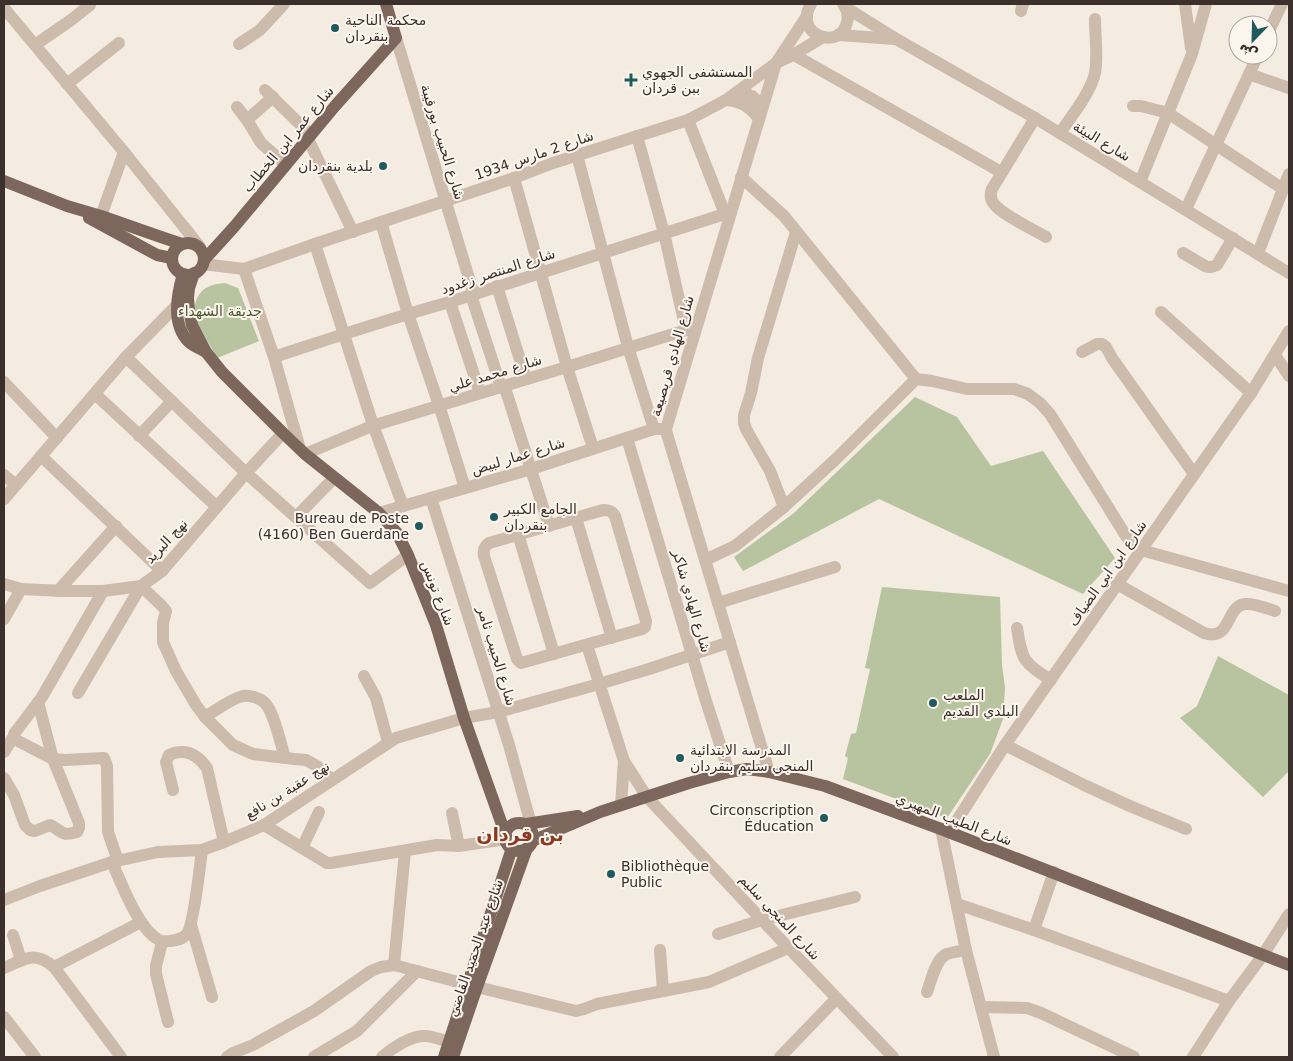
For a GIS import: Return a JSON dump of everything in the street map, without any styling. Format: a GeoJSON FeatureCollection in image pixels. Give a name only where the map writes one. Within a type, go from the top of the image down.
{"type":"FeatureCollection","features":[{"type":"Feature","properties":{"kind":"main road","name":"شارع الحبيب بورقيبة"},"geometry":{"type":"LineString","coordinates":[[386,4],[396,38]]}},
{"type":"Feature","properties":{"kind":"main road","name":"شارع عمر ابن الخطاب"},"geometry":{"type":"LineString","coordinates":[[196,268],[234,227],[396,38]]}},
{"type":"Feature","properties":{"kind":"main road"},"geometry":{"type":"LineString","coordinates":[[4,181],[67,206],[161,238],[182,244],[192,243],[200,247],[204,256],[178,292],[177,304],[181,332],[190,343],[206,352]]}},
{"type":"Feature","properties":{"kind":"main road"},"geometry":{"type":"LineString","coordinates":[[67,206],[157,255],[172,258]]}},
{"type":"Feature","properties":{"kind":"main road"},"geometry":{"type":"LineString","coordinates":[[182,244],[175,250],[172,258],[175,268],[196,268]]}},
{"type":"Feature","properties":{"kind":"main road"},"geometry":{"type":"LineString","coordinates":[[196,268],[189,288],[189,310],[192,325],[206,352]]}},
{"type":"Feature","properties":{"kind":"main road","name":"شارع تونس"},"geometry":{"type":"LineString","coordinates":[[206,352],[222,372],[303,452],[379,514],[397,533],[408,555],[436,625],[464,718],[496,808],[509,837]]}},
{"type":"Feature","properties":{"kind":"main road","name":"شارع الطيب المهيري"},"geometry":{"type":"LineString","coordinates":[[600,812],[689,782],[729,772],[747,770],[769,772],[825,786],[1054,872],[1289,965]]}},
{"type":"Feature","properties":{"kind":"main road"},"geometry":{"type":"LineString","coordinates":[[600,812],[522,850],[517,850],[509,837],[521,823],[528,824],[600,812]]}},
{"type":"Feature","properties":{"kind":"main road"},"geometry":{"type":"LineString","coordinates":[[528,824],[532,831],[530,845]]}},
{"type":"Feature","properties":{"kind":"main road","name":"شارع عبد الحميد القاضي"},"geometry":{"type":"LineString","coordinates":[[453,1057],[509,837]]}},
{"type":"Feature","properties":{"kind":"main road","name":"شارع عبد الحميد القاضي"},"geometry":{"type":"LineString","coordinates":[[444,1057],[530,845]]}},
{"type":"Feature","properties":{"kind":"street"},"geometry":{"type":"LineString","coordinates":[[239,44],[260,30],[284,4]]}},
{"type":"Feature","properties":{"kind":"street"},"geometry":{"type":"LineString","coordinates":[[1184,4],[1192,54]]}},
{"type":"Feature","properties":{"kind":"street"},"geometry":{"type":"LineString","coordinates":[[1140,182],[1192,54],[1206,4]]}},
{"type":"Feature","properties":{"kind":"street"},"geometry":{"type":"LineString","coordinates":[[35,45],[90,5]]}},
{"type":"Feature","properties":{"kind":"street"},"geometry":{"type":"LineString","coordinates":[[808,8],[807,23],[811,30],[823,37],[830,38],[843,31],[848,20],[848,13],[844,5]]}},
{"type":"Feature","properties":{"kind":"street","name":"شارع البيئة"},"geometry":{"type":"LineString","coordinates":[[844,5],[898,40],[1035,118],[1289,273]]}},
{"type":"Feature","properties":{"kind":"street"},"geometry":{"type":"LineString","coordinates":[[4,8],[200,247]]}},
{"type":"Feature","properties":{"kind":"street"},"geometry":{"type":"LineString","coordinates":[[789,53],[808,8]]}},
{"type":"Feature","properties":{"kind":"street"},"geometry":{"type":"LineString","coordinates":[[1060,133],[1085,95],[1095,75],[1094,19]]}},
{"type":"Feature","properties":{"kind":"street"},"geometry":{"type":"LineString","coordinates":[[838,35],[898,40]]}},
{"type":"Feature","properties":{"kind":"street"},"geometry":{"type":"LineString","coordinates":[[776,64],[789,53],[823,37]]}},
{"type":"Feature","properties":{"kind":"street","name":"شارع الحبيب بورقيبة"},"geometry":{"type":"LineString","coordinates":[[396,38],[473,292],[549,526]]}},
{"type":"Feature","properties":{"kind":"street"},"geometry":{"type":"LineString","coordinates":[[67,84],[119,43]]}},
{"type":"Feature","properties":{"kind":"street"},"geometry":{"type":"LineString","coordinates":[[789,53],[1001,172]]}},
{"type":"Feature","properties":{"kind":"street","name":"شارع 2 مارس 1934"},"geometry":{"type":"LineString","coordinates":[[196,268],[244,269],[514,178],[553,163],[688,120],[726,100],[776,64]]}},
{"type":"Feature","properties":{"kind":"street","name":"شارع الهادي قريصيعة"},"geometry":{"type":"LineString","coordinates":[[769,772],[667,434],[660,429],[776,64]]}},
{"type":"Feature","properties":{"kind":"street"},"geometry":{"type":"LineString","coordinates":[[1186,209],[1253,65]]}},
{"type":"Feature","properties":{"kind":"street"},"geometry":{"type":"LineString","coordinates":[[1249,74],[1289,88]]}},
{"type":"Feature","properties":{"kind":"street"},"geometry":{"type":"LineString","coordinates":[[738,91],[752,96],[763,106]]}},
{"type":"Feature","properties":{"kind":"street"},"geometry":{"type":"LineString","coordinates":[[247,120],[269,93],[310,137],[352,232]]}},
{"type":"Feature","properties":{"kind":"street"},"geometry":{"type":"LineString","coordinates":[[726,100],[736,101],[745,105],[759,119]]}},
{"type":"Feature","properties":{"kind":"street"},"geometry":{"type":"LineString","coordinates":[[1133,106],[1141,106],[1168,113],[1283,189]]}},
{"type":"Feature","properties":{"kind":"street"},"geometry":{"type":"LineString","coordinates":[[237,107],[262,143],[286,165]]}},
{"type":"Feature","properties":{"kind":"street"},"geometry":{"type":"LineString","coordinates":[[1035,118],[1001,172],[990,194],[994,206],[1046,237]]}},
{"type":"Feature","properties":{"kind":"street"},"geometry":{"type":"LineString","coordinates":[[688,120],[728,213]]}},
{"type":"Feature","properties":{"kind":"street"},"geometry":{"type":"LineString","coordinates":[[637,136],[691,328]]}},
{"type":"Feature","properties":{"kind":"street"},"geometry":{"type":"LineString","coordinates":[[101,216],[124,152]]}},
{"type":"Feature","properties":{"kind":"street"},"geometry":{"type":"LineString","coordinates":[[577,155],[628,347],[660,429]]}},
{"type":"Feature","properties":{"kind":"street"},"geometry":{"type":"LineString","coordinates":[[1258,253],[1289,174]]}},
{"type":"Feature","properties":{"kind":"street"},"geometry":{"type":"LineString","coordinates":[[741,177],[784,216],[916,379],[967,389],[1014,389],[1028,394],[1040,403],[1050,414],[1134,546],[1141,550],[1289,591]]}},
{"type":"Feature","properties":{"kind":"street"},"geometry":{"type":"LineString","coordinates":[[514,178],[567,367],[593,448]]}},
{"type":"Feature","properties":{"kind":"street","name":"شارع المنتصر زغدود"},"geometry":{"type":"LineString","coordinates":[[274,358],[344,334],[450,302],[473,292],[540,273],[728,213]]}},
{"type":"Feature","properties":{"kind":"street"},"geometry":{"type":"LineString","coordinates":[[381,222],[408,314],[465,488]]}},
{"type":"Feature","properties":{"kind":"street"},"geometry":{"type":"LineString","coordinates":[[784,507],[770,471],[744,423],[758,358],[796,232]]}},
{"type":"Feature","properties":{"kind":"street"},"geometry":{"type":"LineString","coordinates":[[1183,253],[1209,268],[1213,267],[1217,265],[1233,238]]}},
{"type":"Feature","properties":{"kind":"street"},"geometry":{"type":"LineString","coordinates":[[315,244],[373,425],[403,506]]}},
{"type":"Feature","properties":{"kind":"street"},"geometry":{"type":"LineString","coordinates":[[244,269],[303,452]]}},
{"type":"Feature","properties":{"kind":"street"},"geometry":{"type":"LineString","coordinates":[[497,286],[526,379]]}},
{"type":"Feature","properties":{"kind":"street"},"geometry":{"type":"LineString","coordinates":[[450,302],[480,393]]}},
{"type":"Feature","properties":{"kind":"street"},"geometry":{"type":"LineString","coordinates":[[4,499],[126,357],[177,304]]}},
{"type":"Feature","properties":{"kind":"street"},"geometry":{"type":"LineString","coordinates":[[1161,312],[1251,392]]}},
{"type":"Feature","properties":{"kind":"street","name":"شارع محمد علي"},"geometry":{"type":"LineString","coordinates":[[303,452],[373,425],[505,387],[691,328]]}},
{"type":"Feature","properties":{"kind":"street","name":"شارع ابن ابي الضياف"},"geometry":{"type":"LineString","coordinates":[[945,831],[1251,392],[1289,332]]}},
{"type":"Feature","properties":{"kind":"street"},"geometry":{"type":"LineString","coordinates":[[1082,352],[1097,344],[1102,344],[1106,347],[1194,474]]}},
{"type":"Feature","properties":{"kind":"street"},"geometry":{"type":"LineString","coordinates":[[1275,355],[1289,376]]}},
{"type":"Feature","properties":{"kind":"street"},"geometry":{"type":"LineString","coordinates":[[126,357],[246,473],[370,583],[408,555]]}},
{"type":"Feature","properties":{"kind":"street"},"geometry":{"type":"LineString","coordinates":[[705,560],[735,546],[784,507],[837,458],[916,379]]}},
{"type":"Feature","properties":{"kind":"street"},"geometry":{"type":"LineString","coordinates":[[4,382],[57,438]]}},
{"type":"Feature","properties":{"kind":"street"},"geometry":{"type":"LineString","coordinates":[[95,394],[217,507]]}},
{"type":"Feature","properties":{"kind":"street"},"geometry":{"type":"LineString","coordinates":[[140,436],[172,401]]}},
{"type":"Feature","properties":{"kind":"street","name":"شارع عمار لبيض"},"geometry":{"type":"LineString","coordinates":[[379,514],[660,429]]}},
{"type":"Feature","properties":{"kind":"street","name":"نهج البريد"},"geometry":{"type":"LineString","coordinates":[[4,584],[21,589],[58,591],[103,591],[141,586],[162,570],[283,433]]}},
{"type":"Feature","properties":{"kind":"street","name":"شارع الهادي شاكر"},"geometry":{"type":"LineString","coordinates":[[627,438],[729,772]]}},
{"type":"Feature","properties":{"kind":"street"},"geometry":{"type":"LineString","coordinates":[[41,456],[162,570]]}},
{"type":"Feature","properties":{"kind":"street"},"geometry":{"type":"LineString","coordinates":[[4,475],[16,485]]}},
{"type":"Feature","properties":{"kind":"street"},"geometry":{"type":"LineString","coordinates":[[296,517],[334,478]]}},
{"type":"Feature","properties":{"kind":"street","name":"شارع الحبيب ثامر"},"geometry":{"type":"LineString","coordinates":[[431,498],[498,712],[528,824]]}},
{"type":"Feature","properties":{"kind":"street"},"geometry":{"type":"LineString","coordinates":[[603,510],[612,512],[615,516],[646,624],[642,629],[523,663],[518,661],[497,599],[484,551],[485,546],[518,534],[576,518],[603,510]]}},
{"type":"Feature","properties":{"kind":"street"},"geometry":{"type":"LineString","coordinates":[[576,518],[612,638]]}},
{"type":"Feature","properties":{"kind":"street"},"geometry":{"type":"LineString","coordinates":[[58,591],[116,526]]}},
{"type":"Feature","properties":{"kind":"street"},"geometry":{"type":"LineString","coordinates":[[518,534],[554,654]]}},
{"type":"Feature","properties":{"kind":"street"},"geometry":{"type":"LineString","coordinates":[[718,603],[834,567]]}},
{"type":"Feature","properties":{"kind":"street"},"geometry":{"type":"LineString","coordinates":[[1117,584],[1209,635],[1221,632],[1239,605],[1250,604],[1276,611]]}},
{"type":"Feature","properties":{"kind":"street"},"geometry":{"type":"LineString","coordinates":[[78,693],[141,586],[166,611],[162,623],[163,642],[176,671],[196,705],[233,745],[253,754],[312,762],[332,780]]}},
{"type":"Feature","properties":{"kind":"street"},"geometry":{"type":"LineString","coordinates":[[4,619],[21,589]]}},
{"type":"Feature","properties":{"kind":"street"},"geometry":{"type":"LineString","coordinates":[[4,752],[14,734],[38,702],[103,591]]}},
{"type":"Feature","properties":{"kind":"street"},"geometry":{"type":"LineString","coordinates":[[1017,628],[1023,659],[1051,680]]}},
{"type":"Feature","properties":{"kind":"street","name":"نهج عقبة بن نافع"},"geometry":{"type":"LineString","coordinates":[[4,900],[40,886],[115,862],[158,852],[202,850],[224,842],[264,825],[396,738],[464,718],[498,712],[599,684],[730,642]]}},
{"type":"Feature","properties":{"kind":"street"},"geometry":{"type":"LineString","coordinates":[[587,645],[624,761],[621,805]]}},
{"type":"Feature","properties":{"kind":"street"},"geometry":{"type":"LineString","coordinates":[[364,676],[376,698],[388,742]]}},
{"type":"Feature","properties":{"kind":"street"},"geometry":{"type":"LineString","coordinates":[[205,716],[244,696],[256,697],[265,704],[271,713],[285,758]]}},
{"type":"Feature","properties":{"kind":"street"},"geometry":{"type":"LineString","coordinates":[[4,778],[14,795],[24,825],[30,830],[35,831],[50,825],[64,834],[77,832],[80,822],[53,759],[38,702]]}},
{"type":"Feature","properties":{"kind":"street"},"geometry":{"type":"LineString","coordinates":[[14,736],[18,741],[53,759],[104,758],[107,766],[108,832],[115,862],[132,906],[141,922],[154,937],[162,942],[181,939],[188,933],[191,925],[202,850]]}},
{"type":"Feature","properties":{"kind":"street"},"geometry":{"type":"LineString","coordinates":[[1005,745],[1084,785],[1186,829]]}},
{"type":"Feature","properties":{"kind":"street"},"geometry":{"type":"LineString","coordinates":[[173,790],[166,762],[168,756],[176,752],[192,754],[202,760],[207,768],[224,842]]}},
{"type":"Feature","properties":{"kind":"street","name":"شارع المنجي سليم"},"geometry":{"type":"LineString","coordinates":[[624,761],[647,797],[836,999],[893,1057]]}},
{"type":"Feature","properties":{"kind":"street"},"geometry":{"type":"LineString","coordinates":[[302,848],[319,812]]}},
{"type":"Feature","properties":{"kind":"street"},"geometry":{"type":"LineString","coordinates":[[452,813],[459,846]]}},
{"type":"Feature","properties":{"kind":"street"},"geometry":{"type":"LineString","coordinates":[[264,825],[327,863],[437,846],[459,846],[509,837]]}},
{"type":"Feature","properties":{"kind":"street"},"geometry":{"type":"LineString","coordinates":[[945,831],[966,950],[994,1057]]}},
{"type":"Feature","properties":{"kind":"street"},"geometry":{"type":"LineString","coordinates":[[394,965],[405,851]]}},
{"type":"Feature","properties":{"kind":"street"},"geometry":{"type":"LineString","coordinates":[[1034,930],[1054,872]]}},
{"type":"Feature","properties":{"kind":"street"},"geometry":{"type":"LineString","coordinates":[[718,934],[762,920],[855,897]]}},
{"type":"Feature","properties":{"kind":"street"},"geometry":{"type":"LineString","coordinates":[[957,904],[1034,930],[1229,1002]]}},
{"type":"Feature","properties":{"kind":"street"},"geometry":{"type":"LineString","coordinates":[[1194,1057],[1289,914]]}},
{"type":"Feature","properties":{"kind":"street"},"geometry":{"type":"LineString","coordinates":[[54,967],[141,922]]}},
{"type":"Feature","properties":{"kind":"street"},"geometry":{"type":"LineString","coordinates":[[191,925],[212,997]]}},
{"type":"Feature","properties":{"kind":"street"},"geometry":{"type":"LineString","coordinates":[[13,936],[21,960]]}},
{"type":"Feature","properties":{"kind":"street"},"geometry":{"type":"LineString","coordinates":[[162,942],[156,974],[168,1022]]}},
{"type":"Feature","properties":{"kind":"street"},"geometry":{"type":"LineString","coordinates":[[227,1057],[232,1053],[253,1045],[314,1011],[371,971],[381,967],[394,965],[576,1011],[584,1010],[597,1004],[709,982],[788,948]]}},
{"type":"Feature","properties":{"kind":"street"},"geometry":{"type":"LineString","coordinates":[[660,950],[663,991]]}},
{"type":"Feature","properties":{"kind":"street"},"geometry":{"type":"LineString","coordinates":[[927,992],[941,957],[946,954],[966,950]]}},
{"type":"Feature","properties":{"kind":"street"},"geometry":{"type":"LineString","coordinates":[[4,968],[31,957],[46,961],[54,967],[121,1057]]}},
{"type":"Feature","properties":{"kind":"street"},"geometry":{"type":"LineString","coordinates":[[314,1057],[357,1031],[418,971]]}},
{"type":"Feature","properties":{"kind":"street"},"geometry":{"type":"LineString","coordinates":[[780,1057],[836,999]]}},
{"type":"Feature","properties":{"kind":"street"},"geometry":{"type":"LineString","coordinates":[[981,1007],[1027,1008],[1134,1057]]}},
{"type":"Feature","properties":{"kind":"street"},"geometry":{"type":"LineString","coordinates":[[4,1017],[35,1057]]}},
{"type":"Feature","properties":{"kind":"street"},"geometry":{"type":"LineString","coordinates":[[382,1057],[413,1037],[428,1036],[449,1042]]}},
{"type":"Feature","properties":{"kind":"green space","name":"جديقة الشهداء"},"geometry":{"type":"Polygon","coordinates":[[[225,283],[238,288],[259,341],[217,358],[193,315],[198,296],[206,288],[225,283]]]}},
{"type":"Feature","properties":{"kind":"green space"},"geometry":{"type":"Polygon","coordinates":[[[915,397],[957,417],[991,466],[1043,451],[1115,558],[1083,594],[879,499],[743,571],[734,557],[794,513],[915,397]]]}},
{"type":"Feature","properties":{"kind":"green space","name":"الملعب البلدي القديم"},"geometry":{"type":"Polygon","coordinates":[[[882,587],[1000,597],[1002,665],[1005,688],[1003,719],[990,754],[947,818],[843,779],[848,758],[845,756],[851,734],[856,733],[870,669],[865,668],[882,587]]]}},
{"type":"Feature","properties":{"kind":"green space"},"geometry":{"type":"Polygon","coordinates":[[[1218,656],[1289,695],[1289,771],[1263,797],[1180,718],[1197,706],[1218,656]]]}},
{"type":"Feature","properties":{"kind":"place","name":"محكمة الناحية بنقردان"},"geometry":{"type":"Point","coordinates":[335,28]}},
{"type":"Feature","properties":{"kind":"place","name":"المستشفى الجهوي ببن قردان"},"geometry":{"type":"Point","coordinates":[631,80]}},
{"type":"Feature","properties":{"kind":"place","name":"بلدية بنقردان"},"geometry":{"type":"Point","coordinates":[383,166]}},
{"type":"Feature","properties":{"kind":"place","name":"الجامع الكبير بنقردان"},"geometry":{"type":"Point","coordinates":[494,517]}},
{"type":"Feature","properties":{"kind":"place","name":"Bureau de Poste (4160) Ben Guerdane"},"geometry":{"type":"Point","coordinates":[419,526]}},
{"type":"Feature","properties":{"kind":"place","name":"الملعب البلدي القديم"},"geometry":{"type":"Point","coordinates":[933,703]}},
{"type":"Feature","properties":{"kind":"place","name":"المدرسة الابتدائية المنجي سليم بنقردان"},"geometry":{"type":"Point","coordinates":[680,758]}},
{"type":"Feature","properties":{"kind":"place","name":"Circonscription Éducation"},"geometry":{"type":"Point","coordinates":[824,818]}},
{"type":"Feature","properties":{"kind":"place","name":"Bibliothèque Public"},"geometry":{"type":"Point","coordinates":[611,874]}},
{"type":"Feature","properties":{"kind":"district","name":"بن قردان"},"geometry":{"type":"Point","coordinates":[520,834]}}]}
